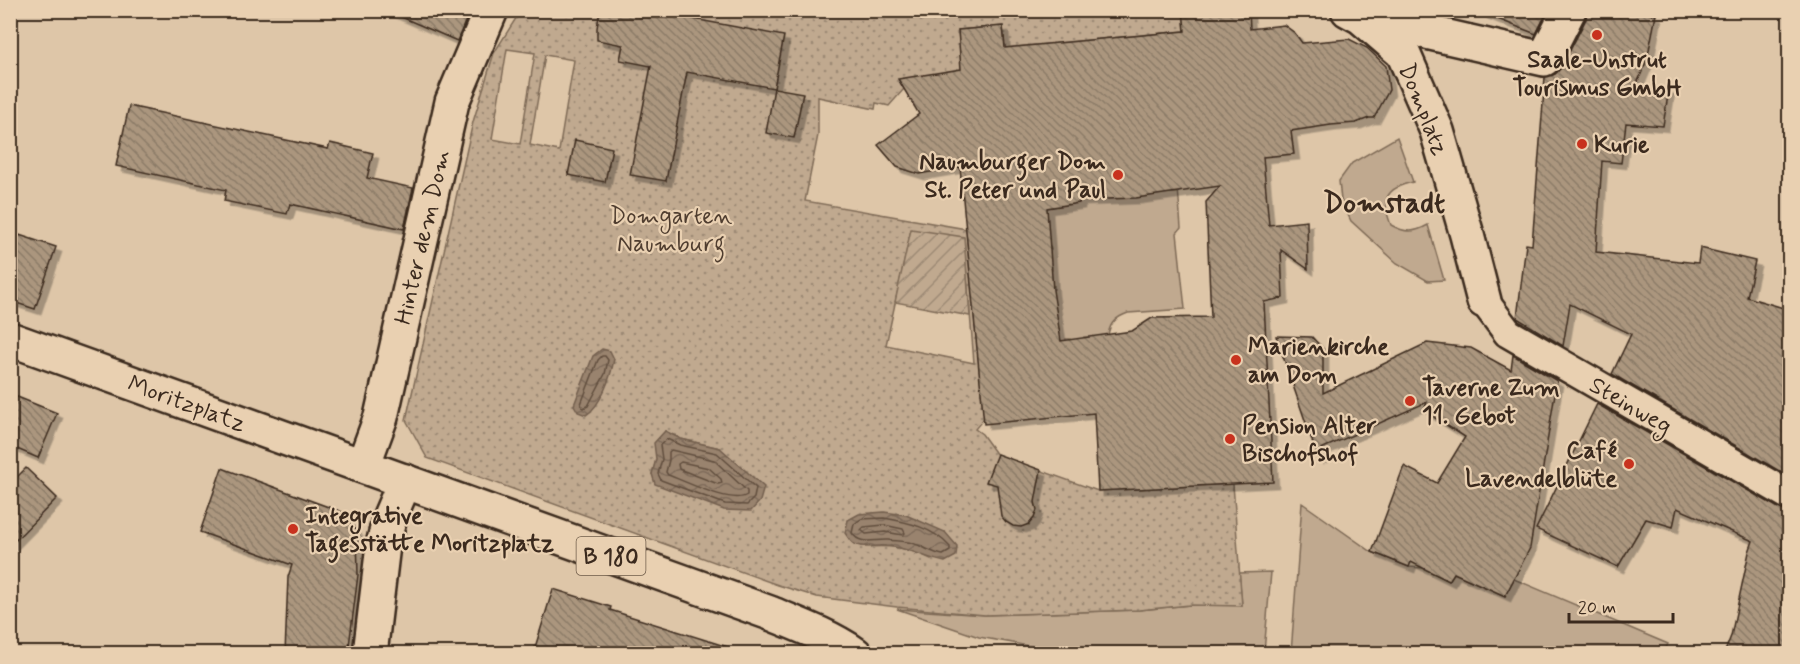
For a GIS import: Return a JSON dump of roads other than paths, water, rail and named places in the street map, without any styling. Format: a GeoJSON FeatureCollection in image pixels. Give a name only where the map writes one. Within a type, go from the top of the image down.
{"type":"FeatureCollection","features":[{"type":"Feature","properties":{"kind":"street","name":"Hinter dem Dom"},"geometry":{"type":"LineString","coordinates":[[363,466],[381,417],[452,102],[491,10]]}},
{"type":"Feature","properties":{"kind":"street"},"geometry":{"type":"LineString","coordinates":[[1354,14],[1544,59],[1569,10]]}},
{"type":"Feature","properties":{"kind":"street","name":"Domplatz"},"geometry":{"type":"LineString","coordinates":[[1354,14],[1403,53],[1437,131],[1484,301]]}},
{"type":"Feature","properties":{"kind":"street","name":"Steinweg"},"geometry":{"type":"LineString","coordinates":[[1484,301],[1508,333],[1790,496]]}},
{"type":"Feature","properties":{"kind":"street","name":"Moritzplatz"},"geometry":{"type":"LineString","coordinates":[[10,339],[363,466]]}},
{"type":"Feature","properties":{"kind":"street","name":"B 180"},"geometry":{"type":"LineString","coordinates":[[363,466],[770,613],[810,629],[841,644],[855,654]]}},
{"type":"Feature","properties":{"kind":"street"},"geometry":{"type":"LineString","coordinates":[[370,654],[384,545],[390,516],[405,481]]}},
{"type":"Feature","properties":{"kind":"water"},"geometry":{"type":"Polygon","coordinates":[[[602,349],[610,351],[614,359],[613,366],[601,398],[586,415],[578,412],[574,405],[593,356],[602,349]]]}},
{"type":"Feature","properties":{"kind":"water"},"geometry":{"type":"Polygon","coordinates":[[[665,431],[681,439],[720,448],[764,487],[760,501],[751,511],[724,510],[655,484],[652,474],[656,459],[654,443],[665,431]]]}},
{"type":"Feature","properties":{"kind":"water"},"geometry":{"type":"Polygon","coordinates":[[[884,512],[906,515],[945,532],[957,546],[956,556],[945,562],[902,548],[862,546],[851,542],[845,533],[848,520],[859,514],[884,512]]]}},
{"type":"Feature","properties":{"kind":"place","name":"Saale-Unstrut Tourismus GmbH"},"geometry":{"type":"Point","coordinates":[1597,35]}},
{"type":"Feature","properties":{"kind":"place","name":"Kurie"},"geometry":{"type":"Point","coordinates":[1582,144]}},
{"type":"Feature","properties":{"kind":"place","name":"Naumburger Dom St. Peter und Paul"},"geometry":{"type":"Point","coordinates":[1118,175]}},
{"type":"Feature","properties":{"kind":"place","name":"Marienkirche am Dom"},"geometry":{"type":"Point","coordinates":[1236,360]}},
{"type":"Feature","properties":{"kind":"place","name":"Taverne Zum 11. Gebot"},"geometry":{"type":"Point","coordinates":[1410,401]}},
{"type":"Feature","properties":{"kind":"place","name":"Pension Alter Bischofshof"},"geometry":{"type":"Point","coordinates":[1230,439]}},
{"type":"Feature","properties":{"kind":"place","name":"Café Lavendelblüte"},"geometry":{"type":"Point","coordinates":[1629,464]}},
{"type":"Feature","properties":{"kind":"place","name":"Integrative Tagesstätte Moritzplatz"},"geometry":{"type":"Point","coordinates":[293,529]}},
{"type":"Feature","properties":{"kind":"district","name":"Domstadt"},"geometry":{"type":"Point","coordinates":[1384,202]}},
{"type":"Feature","properties":{"kind":"park label","name":"Domgarten Naumburg"},"geometry":{"type":"Point","coordinates":[671,229]}}]}
